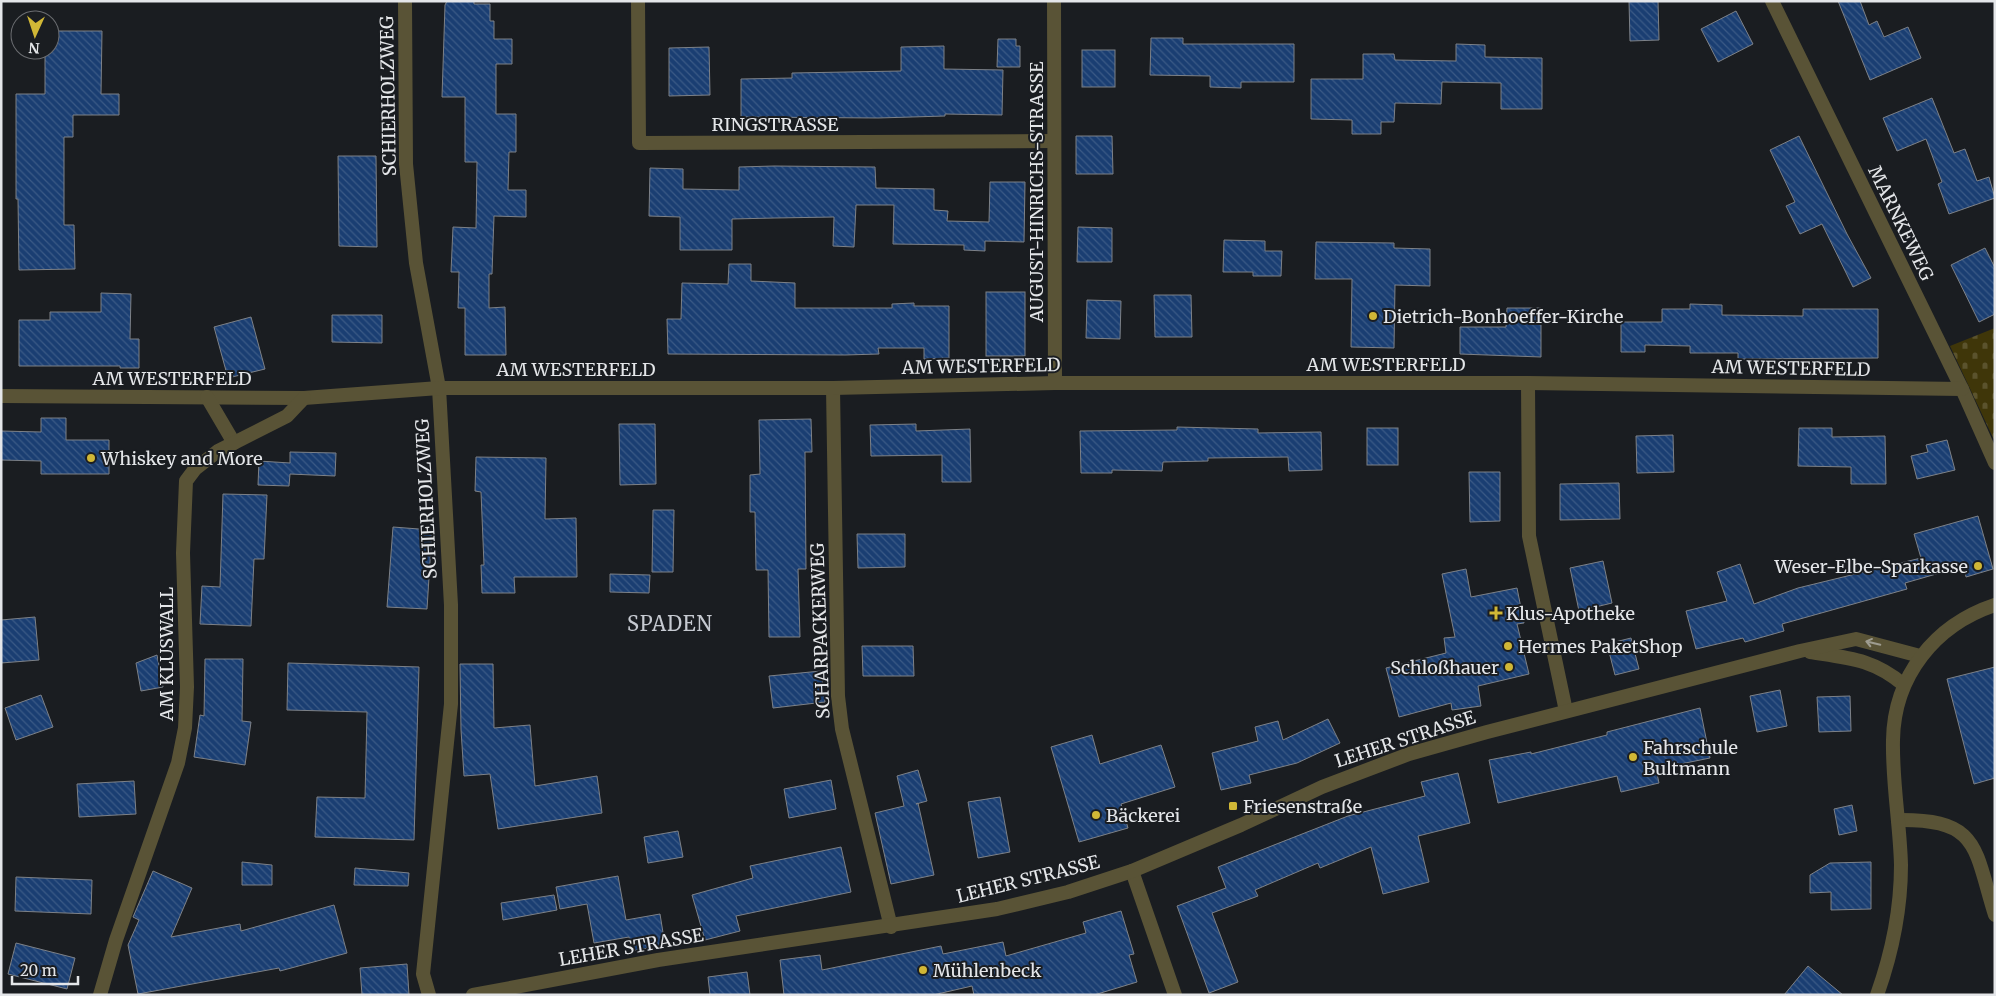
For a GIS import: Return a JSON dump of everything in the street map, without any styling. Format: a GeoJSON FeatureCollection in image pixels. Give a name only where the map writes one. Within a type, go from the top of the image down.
{"type":"FeatureCollection","features":[{"type":"Feature","properties":{"kind":"street","name":"SCHIERHOLZWEG"},"geometry":{"type":"LineString","coordinates":[[405,1],[406,164],[416,263],[439,388],[451,606],[451,704],[423,974],[429,995]]}},
{"type":"Feature","properties":{"kind":"street","name":"RINGSTRASSE"},"geometry":{"type":"LineString","coordinates":[[638,1],[639,143],[1054,141]]}},
{"type":"Feature","properties":{"kind":"street","name":"AUGUST-HINRICHS-STRASSE"},"geometry":{"type":"LineString","coordinates":[[1054,1],[1056,384]]}},
{"type":"Feature","properties":{"kind":"street","name":"MARNKEWEG"},"geometry":{"type":"LineString","coordinates":[[1772,1],[1962,389],[1995,463]]}},
{"type":"Feature","properties":{"kind":"street","name":"AM WESTERFELD"},"geometry":{"type":"LineString","coordinates":[[1,396],[304,398],[439,388],[833,388],[1056,384],[1528,383],[1962,389]]}},
{"type":"Feature","properties":{"kind":"street"},"geometry":{"type":"LineString","coordinates":[[1528,383],[1528,536],[1566,711]]}},
{"type":"Feature","properties":{"kind":"street","name":"SCHARPACKERWEG"},"geometry":{"type":"LineString","coordinates":[[833,388],[838,686],[842,729],[891,927]]}},
{"type":"Feature","properties":{"kind":"street"},"geometry":{"type":"LineString","coordinates":[[207,397],[234,443]]}},
{"type":"Feature","properties":{"kind":"street","name":"AM KLUSWALL"},"geometry":{"type":"LineString","coordinates":[[100,995],[116,940],[178,763],[185,728],[187,687],[183,553],[186,481],[195,469],[218,451],[287,416],[304,398]]}},
{"type":"Feature","properties":{"kind":"street"},"geometry":{"type":"LineString","coordinates":[[1877,995],[1889,961],[1898,914],[1901,866],[1893,740],[1897,708],[1904,685],[1920,656],[1947,629],[1974,612],[1995,605]]}},
{"type":"Feature","properties":{"kind":"street","name":"LEHER STRASSE"},"geometry":{"type":"LineString","coordinates":[[473,995],[658,960],[891,927],[997,909],[1068,892],[1132,871],[1241,826],[1322,787],[1409,754],[1566,711],[1800,651],[1856,639],[1920,656]]}},
{"type":"Feature","properties":{"kind":"street","name":"LEHER STRASSE"},"geometry":{"type":"LineString","coordinates":[[1800,651],[1865,662],[1886,670],[1904,685]]}},
{"type":"Feature","properties":{"kind":"street"},"geometry":{"type":"LineString","coordinates":[[1898,820],[1926,820],[1952,826],[1972,842],[1995,915]]}},
{"type":"Feature","properties":{"kind":"street"},"geometry":{"type":"LineString","coordinates":[[1132,871],[1176,995]]}},
{"type":"Feature","properties":{"kind":"green space"},"geometry":{"type":"Polygon","coordinates":[[[1995,328],[1995,442],[1950,346],[1995,328]]]}},
{"type":"Feature","properties":{"kind":"building"},"geometry":{"type":"Polygon","coordinates":[[[447,1],[474,1],[474,4],[490,4],[490,21],[494,21],[494,39],[512,39],[512,64],[496,64],[496,114],[516,114],[516,152],[509,152],[508,190],[526,190],[526,217],[494,216],[492,274],[489,274],[489,308],[505,307],[506,355],[465,355],[465,308],[458,308],[459,272],[451,272],[453,227],[476,228],[477,162],[465,162],[465,97],[442,97],[445,5],[447,1]]]}},
{"type":"Feature","properties":{"kind":"building"},"geometry":{"type":"Polygon","coordinates":[[[1629,1],[1658,1],[1659,40],[1630,41],[1629,1]]]}},
{"type":"Feature","properties":{"kind":"building"},"geometry":{"type":"Polygon","coordinates":[[[1838,1],[1860,1],[1869,25],[1877,21],[1884,37],[1908,27],[1921,58],[1870,80],[1838,1]]]}},
{"type":"Feature","properties":{"kind":"building"},"geometry":{"type":"Polygon","coordinates":[[[1736,11],[1753,44],[1718,62],[1701,29],[1736,11]]]}},
{"type":"Feature","properties":{"kind":"building"},"geometry":{"type":"Polygon","coordinates":[[[60,31],[102,31],[101,94],[119,94],[119,115],[73,115],[73,137],[64,137],[64,225],[74,225],[75,269],[19,270],[18,199],[16,199],[16,94],[45,94],[45,60],[60,60],[60,31]]]}},
{"type":"Feature","properties":{"kind":"building"},"geometry":{"type":"Polygon","coordinates":[[[1151,38],[1183,38],[1183,44],[1294,44],[1294,82],[1241,82],[1241,88],[1210,87],[1210,76],[1150,75],[1151,38]]]}},
{"type":"Feature","properties":{"kind":"building"},"geometry":{"type":"Polygon","coordinates":[[[998,39],[1016,39],[1016,46],[1020,46],[1020,67],[997,67],[998,39]]]}},
{"type":"Feature","properties":{"kind":"building"},"geometry":{"type":"Polygon","coordinates":[[[1456,44],[1485,45],[1485,57],[1542,58],[1542,109],[1501,109],[1501,83],[1442,82],[1441,104],[1395,103],[1394,122],[1381,122],[1381,134],[1352,134],[1352,120],[1311,119],[1311,79],[1363,79],[1363,54],[1394,54],[1395,60],[1456,61],[1456,44]]]}},
{"type":"Feature","properties":{"kind":"building"},"geometry":{"type":"Polygon","coordinates":[[[944,46],[944,69],[1003,70],[1002,115],[945,114],[945,116],[878,118],[741,117],[741,79],[792,78],[792,73],[901,71],[901,47],[944,46]]]}},
{"type":"Feature","properties":{"kind":"building"},"geometry":{"type":"Polygon","coordinates":[[[709,47],[710,95],[669,96],[669,48],[709,47]]]}},
{"type":"Feature","properties":{"kind":"building"},"geometry":{"type":"Polygon","coordinates":[[[1082,50],[1115,50],[1115,87],[1082,87],[1082,50]]]}},
{"type":"Feature","properties":{"kind":"building"},"geometry":{"type":"Polygon","coordinates":[[[1932,98],[1954,153],[1965,149],[1977,181],[1989,177],[1995,198],[1949,214],[1938,184],[1942,182],[1926,139],[1897,151],[1883,118],[1932,98]]]}},
{"type":"Feature","properties":{"kind":"building"},"geometry":{"type":"Polygon","coordinates":[[[1076,136],[1112,136],[1113,174],[1076,174],[1076,136]]]}},
{"type":"Feature","properties":{"kind":"building"},"geometry":{"type":"Polygon","coordinates":[[[1799,136],[1847,234],[1871,278],[1853,287],[1822,224],[1800,234],[1786,206],[1795,202],[1770,150],[1799,136]]]}},
{"type":"Feature","properties":{"kind":"building"},"geometry":{"type":"Polygon","coordinates":[[[338,156],[376,156],[377,247],[339,246],[338,156]]]}},
{"type":"Feature","properties":{"kind":"building"},"geometry":{"type":"Polygon","coordinates":[[[739,167],[875,167],[876,188],[934,189],[934,210],[948,211],[947,221],[989,222],[990,182],[1025,182],[1024,242],[985,241],[985,251],[964,250],[964,245],[893,244],[894,205],[856,205],[854,247],[833,246],[834,217],[775,218],[732,219],[732,250],[680,250],[680,217],[649,216],[650,168],[683,169],[683,189],[739,190],[739,167]]]}},
{"type":"Feature","properties":{"kind":"building"},"geometry":{"type":"Polygon","coordinates":[[[1078,227],[1112,228],[1112,262],[1077,262],[1078,227]]]}},
{"type":"Feature","properties":{"kind":"building"},"geometry":{"type":"Polygon","coordinates":[[[1224,240],[1265,241],[1265,251],[1282,251],[1281,276],[1253,276],[1253,272],[1223,272],[1224,240]]]}},
{"type":"Feature","properties":{"kind":"building","name":"Dietrich-Bonhoeffer-Kirche"},"geometry":{"type":"Polygon","coordinates":[[[1316,242],[1394,243],[1394,248],[1430,249],[1430,286],[1395,285],[1394,348],[1351,347],[1352,279],[1315,279],[1316,242]]]}},
{"type":"Feature","properties":{"kind":"building"},"geometry":{"type":"Polygon","coordinates":[[[1985,248],[1995,268],[1995,314],[1979,322],[1951,265],[1985,248]]]}},
{"type":"Feature","properties":{"kind":"building"},"geometry":{"type":"Polygon","coordinates":[[[729,264],[751,264],[751,281],[795,283],[795,308],[892,308],[892,304],[914,303],[914,306],[949,306],[949,358],[924,359],[924,348],[878,348],[879,354],[845,355],[668,354],[667,319],[681,319],[682,283],[728,284],[729,264]]]}},
{"type":"Feature","properties":{"kind":"building"},"geometry":{"type":"Polygon","coordinates":[[[986,292],[1025,292],[1025,356],[986,356],[986,292]]]}},
{"type":"Feature","properties":{"kind":"building"},"geometry":{"type":"Polygon","coordinates":[[[101,293],[131,294],[130,339],[139,339],[139,368],[120,368],[120,366],[19,366],[19,320],[50,320],[50,312],[101,312],[101,293]]]}},
{"type":"Feature","properties":{"kind":"building"},"geometry":{"type":"Polygon","coordinates":[[[1154,295],[1191,295],[1192,337],[1155,337],[1154,295]]]}},
{"type":"Feature","properties":{"kind":"building"},"geometry":{"type":"Polygon","coordinates":[[[1087,300],[1121,301],[1120,339],[1086,338],[1087,300]]]}},
{"type":"Feature","properties":{"kind":"building"},"geometry":{"type":"Polygon","coordinates":[[[1690,304],[1722,305],[1722,315],[1803,316],[1803,309],[1878,309],[1878,358],[1738,359],[1738,353],[1690,353],[1690,346],[1645,345],[1645,352],[1621,352],[1621,322],[1662,322],[1662,309],[1690,309],[1690,304]]]}},
{"type":"Feature","properties":{"kind":"building"},"geometry":{"type":"Polygon","coordinates":[[[1507,308],[1541,308],[1541,357],[1460,354],[1460,327],[1506,327],[1507,308]]]}},
{"type":"Feature","properties":{"kind":"building"},"geometry":{"type":"Polygon","coordinates":[[[332,315],[382,315],[382,343],[332,342],[332,315]]]}},
{"type":"Feature","properties":{"kind":"building"},"geometry":{"type":"Polygon","coordinates":[[[251,317],[265,369],[228,378],[214,327],[251,317]]]}},
{"type":"Feature","properties":{"kind":"building"},"geometry":{"type":"Polygon","coordinates":[[[41,418],[66,418],[66,440],[109,440],[109,474],[41,474],[41,461],[1,460],[1,431],[41,432],[41,418]]]}},
{"type":"Feature","properties":{"kind":"building"},"geometry":{"type":"Polygon","coordinates":[[[811,419],[812,452],[805,452],[806,569],[798,569],[800,637],[769,637],[768,570],[756,570],[755,512],[750,512],[750,475],[760,474],[759,420],[811,419]]]}},
{"type":"Feature","properties":{"kind":"building"},"geometry":{"type":"Polygon","coordinates":[[[619,424],[655,424],[656,484],[620,485],[619,424]]]}},
{"type":"Feature","properties":{"kind":"building"},"geometry":{"type":"Polygon","coordinates":[[[916,424],[916,431],[970,429],[971,482],[942,482],[942,455],[871,456],[870,425],[916,424]]]}},
{"type":"Feature","properties":{"kind":"building"},"geometry":{"type":"Polygon","coordinates":[[[1177,427],[1258,429],[1258,433],[1321,432],[1322,470],[1289,471],[1288,457],[1208,458],[1208,461],[1163,462],[1162,471],[1112,470],[1112,473],[1081,473],[1080,431],[1177,430],[1177,427]]]}},
{"type":"Feature","properties":{"kind":"building"},"geometry":{"type":"Polygon","coordinates":[[[1367,428],[1398,428],[1398,465],[1367,465],[1367,428]]]}},
{"type":"Feature","properties":{"kind":"building"},"geometry":{"type":"Polygon","coordinates":[[[1799,428],[1832,428],[1832,437],[1885,436],[1886,484],[1851,484],[1851,467],[1798,466],[1799,428]]]}},
{"type":"Feature","properties":{"kind":"building"},"geometry":{"type":"Polygon","coordinates":[[[1673,435],[1674,472],[1637,473],[1636,436],[1673,435]]]}},
{"type":"Feature","properties":{"kind":"building"},"geometry":{"type":"Polygon","coordinates":[[[1947,440],[1955,470],[1917,479],[1911,456],[1928,452],[1926,445],[1947,440]]]}},
{"type":"Feature","properties":{"kind":"building"},"geometry":{"type":"Polygon","coordinates":[[[290,452],[336,453],[335,476],[290,474],[289,486],[258,485],[259,461],[290,463],[290,452]]]}},
{"type":"Feature","properties":{"kind":"building"},"geometry":{"type":"Polygon","coordinates":[[[476,457],[546,458],[545,519],[576,518],[577,577],[514,577],[515,593],[482,593],[481,565],[484,565],[481,492],[475,491],[476,457]]]}},
{"type":"Feature","properties":{"kind":"building"},"geometry":{"type":"Polygon","coordinates":[[[1469,472],[1500,472],[1500,521],[1470,522],[1469,472]]]}},
{"type":"Feature","properties":{"kind":"building"},"geometry":{"type":"Polygon","coordinates":[[[1619,483],[1620,519],[1560,520],[1560,484],[1619,483]]]}},
{"type":"Feature","properties":{"kind":"building"},"geometry":{"type":"Polygon","coordinates":[[[223,494],[267,495],[264,559],[254,559],[251,626],[200,624],[202,586],[220,587],[223,494]]]}},
{"type":"Feature","properties":{"kind":"building"},"geometry":{"type":"Polygon","coordinates":[[[653,510],[674,510],[673,572],[652,572],[653,510]]]}},
{"type":"Feature","properties":{"kind":"building"},"geometry":{"type":"Polygon","coordinates":[[[1978,516],[1993,569],[1966,577],[1964,566],[1905,583],[1907,589],[1782,624],[1784,631],[1745,642],[1743,638],[1696,649],[1686,611],[1727,601],[1717,572],[1740,564],[1754,604],[1798,588],[1921,558],[1914,534],[1978,516]]]}},
{"type":"Feature","properties":{"kind":"building"},"geometry":{"type":"Polygon","coordinates":[[[393,527],[432,530],[427,609],[387,607],[393,527]]]}},
{"type":"Feature","properties":{"kind":"building"},"geometry":{"type":"Polygon","coordinates":[[[857,534],[905,534],[905,567],[858,568],[857,534]]]}},
{"type":"Feature","properties":{"kind":"building"},"geometry":{"type":"Polygon","coordinates":[[[1603,561],[1612,603],[1579,611],[1570,568],[1603,561]]]}},
{"type":"Feature","properties":{"kind":"building"},"geometry":{"type":"Polygon","coordinates":[[[1466,569],[1471,597],[1517,588],[1524,623],[1517,624],[1529,674],[1478,686],[1481,706],[1452,710],[1451,703],[1399,717],[1386,668],[1446,653],[1444,638],[1455,637],[1442,574],[1466,569]]]}},
{"type":"Feature","properties":{"kind":"building"},"geometry":{"type":"Polygon","coordinates":[[[610,574],[650,575],[649,593],[610,592],[610,574]]]}},
{"type":"Feature","properties":{"kind":"building"},"geometry":{"type":"Polygon","coordinates":[[[35,617],[39,660],[1,663],[1,620],[35,617]]]}},
{"type":"Feature","properties":{"kind":"building"},"geometry":{"type":"Polygon","coordinates":[[[1631,638],[1639,669],[1615,675],[1607,644],[1631,638]]]}},
{"type":"Feature","properties":{"kind":"building"},"geometry":{"type":"Polygon","coordinates":[[[862,646],[913,646],[914,676],[863,676],[862,646]]]}},
{"type":"Feature","properties":{"kind":"building"},"geometry":{"type":"Polygon","coordinates":[[[157,655],[163,687],[141,691],[136,663],[157,655]]]}},
{"type":"Feature","properties":{"kind":"building"},"geometry":{"type":"Polygon","coordinates":[[[205,659],[243,659],[242,721],[251,722],[245,765],[194,757],[200,715],[204,716],[205,659]]]}},
{"type":"Feature","properties":{"kind":"building"},"geometry":{"type":"Polygon","coordinates":[[[288,663],[419,667],[414,840],[315,837],[317,797],[365,798],[367,712],[287,710],[288,663]]]}},
{"type":"Feature","properties":{"kind":"building"},"geometry":{"type":"Polygon","coordinates":[[[460,664],[493,664],[494,728],[530,725],[535,786],[597,776],[602,813],[498,829],[490,774],[464,776],[460,664]]]}},
{"type":"Feature","properties":{"kind":"building"},"geometry":{"type":"Polygon","coordinates":[[[1995,667],[1995,778],[1974,784],[1947,679],[1995,667]]]}},
{"type":"Feature","properties":{"kind":"building"},"geometry":{"type":"Polygon","coordinates":[[[821,671],[825,702],[773,708],[769,676],[821,671]]]}},
{"type":"Feature","properties":{"kind":"building"},"geometry":{"type":"Polygon","coordinates":[[[1780,690],[1787,726],[1757,732],[1750,696],[1780,690]]]}},
{"type":"Feature","properties":{"kind":"building"},"geometry":{"type":"Polygon","coordinates":[[[41,695],[53,727],[16,740],[5,708],[41,695]]]}},
{"type":"Feature","properties":{"kind":"building"},"geometry":{"type":"Polygon","coordinates":[[[1850,696],[1851,731],[1819,732],[1817,697],[1850,696]]]}},
{"type":"Feature","properties":{"kind":"building"},"geometry":{"type":"Polygon","coordinates":[[[1700,708],[1710,758],[1656,769],[1659,783],[1621,792],[1617,776],[1498,803],[1489,760],[1531,752],[1531,754],[1607,735],[1607,732],[1700,708]]]}},
{"type":"Feature","properties":{"kind":"building"},"geometry":{"type":"Polygon","coordinates":[[[1328,719],[1340,743],[1297,763],[1249,775],[1251,783],[1221,790],[1212,753],[1258,741],[1255,727],[1278,721],[1283,740],[1328,719]]]}},
{"type":"Feature","properties":{"kind":"building"},"geometry":{"type":"Polygon","coordinates":[[[1092,735],[1100,764],[1161,745],[1175,787],[1121,804],[1128,828],[1079,842],[1051,747],[1092,735]]]}},
{"type":"Feature","properties":{"kind":"building"},"geometry":{"type":"Polygon","coordinates":[[[918,770],[927,801],[918,803],[934,875],[891,884],[875,813],[904,806],[897,776],[918,770]]]}},
{"type":"Feature","properties":{"kind":"building"},"geometry":{"type":"Polygon","coordinates":[[[1458,773],[1470,823],[1418,836],[1429,882],[1383,894],[1371,847],[1320,868],[1318,863],[1255,890],[1258,896],[1212,913],[1238,982],[1209,993],[1177,906],[1226,888],[1218,867],[1348,816],[1425,796],[1421,782],[1458,773]]]}},
{"type":"Feature","properties":{"kind":"building"},"geometry":{"type":"Polygon","coordinates":[[[831,780],[836,809],[789,818],[784,789],[831,780]]]}},
{"type":"Feature","properties":{"kind":"building"},"geometry":{"type":"Polygon","coordinates":[[[134,781],[136,814],[79,817],[77,784],[134,781]]]}},
{"type":"Feature","properties":{"kind":"building"},"geometry":{"type":"Polygon","coordinates":[[[1000,797],[1010,852],[978,858],[968,802],[1000,797]]]}},
{"type":"Feature","properties":{"kind":"building"},"geometry":{"type":"Polygon","coordinates":[[[1852,805],[1857,831],[1839,835],[1834,809],[1852,805]]]}},
{"type":"Feature","properties":{"kind":"building"},"geometry":{"type":"Polygon","coordinates":[[[678,831],[683,857],[648,863],[644,837],[678,831]]]}},
{"type":"Feature","properties":{"kind":"building"},"geometry":{"type":"Polygon","coordinates":[[[841,847],[851,892],[736,916],[740,931],[705,940],[692,895],[753,878],[750,866],[841,847]]]}},
{"type":"Feature","properties":{"kind":"building"},"geometry":{"type":"Polygon","coordinates":[[[242,862],[272,865],[272,885],[242,885],[242,862]]]}},
{"type":"Feature","properties":{"kind":"building"},"geometry":{"type":"Polygon","coordinates":[[[1871,862],[1871,909],[1831,910],[1831,892],[1810,893],[1810,875],[1830,863],[1871,862]]]}},
{"type":"Feature","properties":{"kind":"building"},"geometry":{"type":"Polygon","coordinates":[[[355,868],[409,873],[408,886],[354,885],[355,868]]]}},
{"type":"Feature","properties":{"kind":"building"},"geometry":{"type":"Polygon","coordinates":[[[153,871],[192,888],[171,937],[240,924],[241,931],[334,905],[347,953],[280,971],[279,968],[138,994],[128,945],[139,920],[133,917],[153,871]]]}},
{"type":"Feature","properties":{"kind":"building"},"geometry":{"type":"Polygon","coordinates":[[[618,876],[626,920],[660,914],[665,945],[632,951],[629,937],[594,943],[587,904],[560,909],[556,887],[618,876]]]}},
{"type":"Feature","properties":{"kind":"building"},"geometry":{"type":"Polygon","coordinates":[[[16,877],[92,880],[91,914],[15,911],[16,877]]]}},
{"type":"Feature","properties":{"kind":"building"},"geometry":{"type":"Polygon","coordinates":[[[554,895],[557,910],[503,920],[501,903],[554,895]]]}},
{"type":"Feature","properties":{"kind":"building"},"geometry":{"type":"Polygon","coordinates":[[[1121,911],[1134,954],[1129,955],[1137,982],[1094,995],[974,995],[972,986],[933,995],[784,995],[780,960],[820,955],[822,970],[941,946],[943,954],[1003,942],[1006,956],[1086,933],[1083,922],[1121,911]]]}},
{"type":"Feature","properties":{"kind":"building"},"geometry":{"type":"Polygon","coordinates":[[[16,943],[75,958],[67,989],[8,974],[16,943]]]}},
{"type":"Feature","properties":{"kind":"building"},"geometry":{"type":"Polygon","coordinates":[[[407,964],[409,995],[362,995],[360,968],[407,964]]]}},
{"type":"Feature","properties":{"kind":"building"},"geometry":{"type":"Polygon","coordinates":[[[1808,966],[1843,995],[1784,995],[1808,966]]]}},
{"type":"Feature","properties":{"kind":"building"},"geometry":{"type":"Polygon","coordinates":[[[747,972],[750,995],[710,995],[708,977],[747,972]]]}},
{"type":"Feature","properties":{"kind":"place","name":"Dietrich-Bonhoeffer-Kirche"},"geometry":{"type":"Point","coordinates":[1373,316]}},
{"type":"Feature","properties":{"kind":"place","name":"Whiskey and More"},"geometry":{"type":"Point","coordinates":[91,458]}},
{"type":"Feature","properties":{"kind":"place","name":"Weser-Elbe-Sparkasse"},"geometry":{"type":"Point","coordinates":[1978,566]}},
{"type":"Feature","properties":{"kind":"place","name":"Klus-Apotheke"},"geometry":{"type":"Point","coordinates":[1496,613]}},
{"type":"Feature","properties":{"kind":"place","name":"Hermes PaketShop"},"geometry":{"type":"Point","coordinates":[1508,646]}},
{"type":"Feature","properties":{"kind":"place","name":"Schloßhauer"},"geometry":{"type":"Point","coordinates":[1509,667]}},
{"type":"Feature","properties":{"kind":"place","name":"Fahrschule Bultmann"},"geometry":{"type":"Point","coordinates":[1633,757]}},
{"type":"Feature","properties":{"kind":"place","name":"Friesenstraße"},"geometry":{"type":"Point","coordinates":[1233,806]}},
{"type":"Feature","properties":{"kind":"place","name":"Bäckerei"},"geometry":{"type":"Point","coordinates":[1096,815]}},
{"type":"Feature","properties":{"kind":"place","name":"Mühlenbeck"},"geometry":{"type":"Point","coordinates":[923,970]}},
{"type":"Feature","properties":{"kind":"district","name":"SPADEN"},"geometry":{"type":"Point","coordinates":[670,623]}}]}
